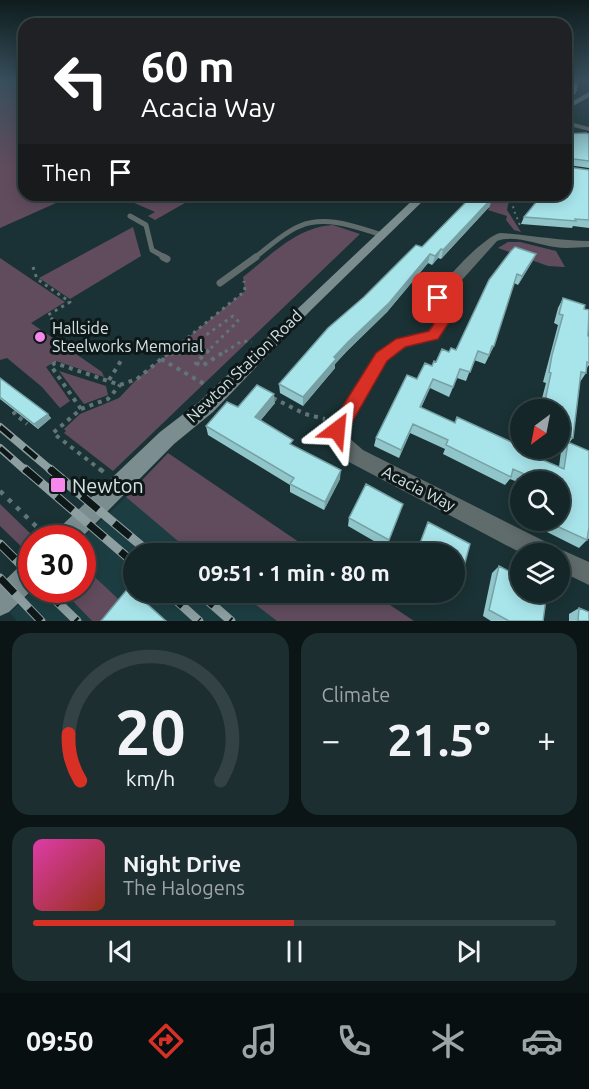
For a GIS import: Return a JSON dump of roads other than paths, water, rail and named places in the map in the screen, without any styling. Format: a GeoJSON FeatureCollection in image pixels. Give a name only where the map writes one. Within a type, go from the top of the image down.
{"type":"FeatureCollection","features":[{"type":"Feature","properties":{"kind":"street"},"geometry":{"type":"LineString","coordinates":[[572,124],[589,129]]}},
{"type":"Feature","properties":{"kind":"street","name":"Newton Station Road"},"geometry":{"type":"LineString","coordinates":[[78,525],[167,438],[206,407],[306,307],[418,201]]}},
{"type":"Feature","properties":{"kind":"street","name":"Acacia Way"},"geometry":{"type":"LineString","coordinates":[[525,543],[356,456],[340,442],[337,430],[382,357],[401,343],[433,335],[441,324],[434,307],[438,298],[493,239],[500,236],[528,238],[556,244],[589,244]]}},
{"type":"Feature","properties":{"kind":"street"},"geometry":{"type":"LineString","coordinates":[[570,565],[589,574]]}},
{"type":"Feature","properties":{"kind":"street"},"geometry":{"type":"LineString","coordinates":[[0,603],[18,586]]}},
{"type":"Feature","properties":{"kind":"lane"},"geometry":{"type":"LineString","coordinates":[[130,216],[146,225],[152,250],[166,259]]}},
{"type":"Feature","properties":{"kind":"lane"},"geometry":{"type":"LineString","coordinates":[[220,283],[298,226],[312,221],[329,220],[345,223],[382,235]]}},
{"type":"Feature","properties":{"kind":"railway"},"geometry":{"type":"LineString","coordinates":[[0,427],[52,471]]}},
{"type":"Feature","properties":{"kind":"railway"},"geometry":{"type":"LineString","coordinates":[[0,448],[26,471]]}},
{"type":"Feature","properties":{"kind":"railway"},"geometry":{"type":"LineString","coordinates":[[25,469],[123,554]]}},
{"type":"Feature","properties":{"kind":"railway"},"geometry":{"type":"LineString","coordinates":[[50,469],[138,543]]}},
{"type":"Feature","properties":{"kind":"railway"},"geometry":{"type":"LineString","coordinates":[[0,544],[18,562]]}},
{"type":"Feature","properties":{"kind":"railway"},"geometry":{"type":"LineString","coordinates":[[0,578],[41,621]]}},
{"type":"Feature","properties":{"kind":"railway"},"geometry":{"type":"LineString","coordinates":[[58,603],[77,621]]}},
{"type":"Feature","properties":{"kind":"railway"},"geometry":{"type":"LineString","coordinates":[[179,603],[199,621]]}},
{"type":"Feature","properties":{"kind":"railway"},"geometry":{"type":"LineString","coordinates":[[211,603],[231,621]]}},
{"type":"Feature","properties":{"kind":"place","name":"Hallside Steelworks Memorial"},"geometry":{"type":"Point","coordinates":[40,337]}},
{"type":"Feature","properties":{"kind":"place","name":"Newton"},"geometry":{"type":"Point","coordinates":[58,485]}}]}
